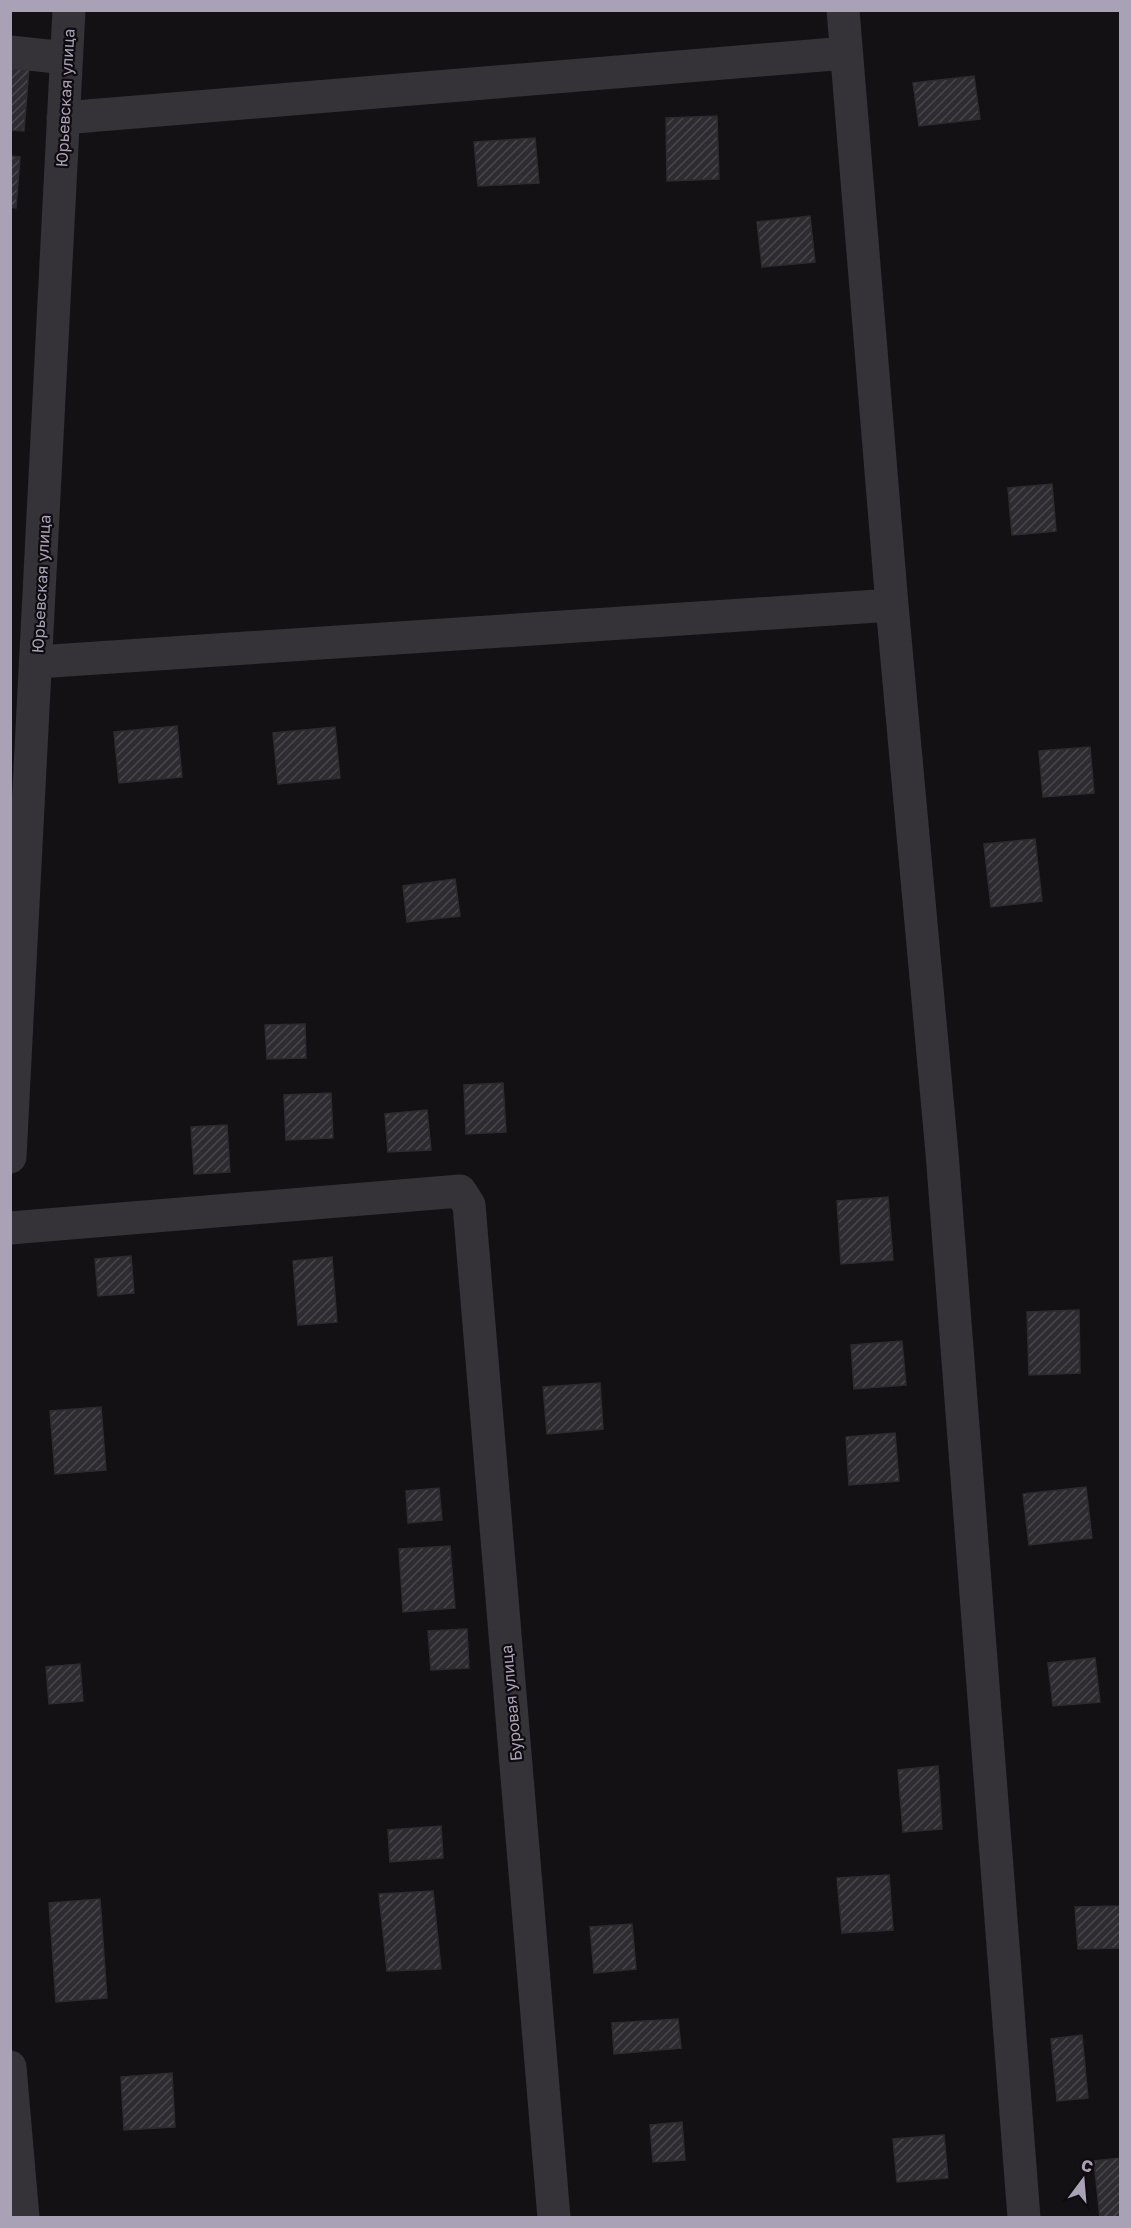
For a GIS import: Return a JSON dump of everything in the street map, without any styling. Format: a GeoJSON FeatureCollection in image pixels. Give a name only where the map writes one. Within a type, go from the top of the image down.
{"type":"FeatureCollection","features":[{"type":"Feature","properties":{"kind":"street","name":"Юрьевская улица"},"geometry":{"type":"LineString","coordinates":[[10,1157],[69,10]]}},
{"type":"Feature","properties":{"kind":"street"},"geometry":{"type":"LineString","coordinates":[[843,10],[892,605],[942,1152],[1024,2217]]}},
{"type":"Feature","properties":{"kind":"street"},"geometry":{"type":"LineString","coordinates":[[10,52],[66,58]]}},
{"type":"Feature","properties":{"kind":"street"},"geometry":{"type":"LineString","coordinates":[[63,118],[846,53]]}},
{"type":"Feature","properties":{"kind":"street"},"geometry":{"type":"LineString","coordinates":[[37,662],[892,605]]}},
{"type":"Feature","properties":{"kind":"street","name":"Буровая улица"},"geometry":{"type":"LineString","coordinates":[[10,1228],[460,1191],[469,1205],[554,2217]]}},
{"type":"Feature","properties":{"kind":"street"},"geometry":{"type":"LineString","coordinates":[[10,2067],[23,2217]]}},
{"type":"Feature","properties":{"kind":"building"},"geometry":{"type":"Polygon","coordinates":[[[10,67],[29,68],[24,131],[10,130],[10,67]]]}},
{"type":"Feature","properties":{"kind":"building"},"geometry":{"type":"Polygon","coordinates":[[[974,76],[980,119],[919,126],[913,83],[974,76]]]}},
{"type":"Feature","properties":{"kind":"building"},"geometry":{"type":"Polygon","coordinates":[[[717,116],[719,179],[667,181],[666,118],[717,116]]]}},
{"type":"Feature","properties":{"kind":"building"},"geometry":{"type":"Polygon","coordinates":[[[535,138],[539,183],[478,186],[474,142],[535,138]]]}},
{"type":"Feature","properties":{"kind":"building"},"geometry":{"type":"Polygon","coordinates":[[[10,156],[20,157],[16,208],[10,207],[10,156]]]}},
{"type":"Feature","properties":{"kind":"building"},"geometry":{"type":"Polygon","coordinates":[[[810,216],[815,262],[762,267],[757,222],[810,216]]]}},
{"type":"Feature","properties":{"kind":"building"},"geometry":{"type":"Polygon","coordinates":[[[1052,484],[1056,531],[1012,535],[1008,488],[1052,484]]]}},
{"type":"Feature","properties":{"kind":"building"},"geometry":{"type":"Polygon","coordinates":[[[177,726],[182,777],[119,783],[114,732],[177,726]]]}},
{"type":"Feature","properties":{"kind":"building"},"geometry":{"type":"Polygon","coordinates":[[[335,727],[340,778],[278,784],[273,733],[335,727]]]}},
{"type":"Feature","properties":{"kind":"building"},"geometry":{"type":"Polygon","coordinates":[[[1090,747],[1094,793],[1043,797],[1039,751],[1090,747]]]}},
{"type":"Feature","properties":{"kind":"building"},"geometry":{"type":"Polygon","coordinates":[[[1035,839],[1042,901],[991,907],[984,844],[1035,839]]]}},
{"type":"Feature","properties":{"kind":"building"},"geometry":{"type":"Polygon","coordinates":[[[455,879],[460,916],[407,922],[403,886],[455,879]]]}},
{"type":"Feature","properties":{"kind":"building"},"geometry":{"type":"Polygon","coordinates":[[[305,1024],[306,1058],[267,1059],[265,1025],[305,1024]]]}},
{"type":"Feature","properties":{"kind":"building"},"geometry":{"type":"Polygon","coordinates":[[[503,1083],[506,1132],[466,1134],[464,1085],[503,1083]]]}},
{"type":"Feature","properties":{"kind":"building"},"geometry":{"type":"Polygon","coordinates":[[[331,1093],[333,1138],[286,1140],[284,1095],[331,1093]]]}},
{"type":"Feature","properties":{"kind":"building"},"geometry":{"type":"Polygon","coordinates":[[[427,1110],[431,1150],[388,1152],[385,1114],[427,1110]]]}},
{"type":"Feature","properties":{"kind":"building"},"geometry":{"type":"Polygon","coordinates":[[[227,1125],[230,1172],[194,1174],[191,1127],[227,1125]]]}},
{"type":"Feature","properties":{"kind":"building"},"geometry":{"type":"Polygon","coordinates":[[[888,1197],[893,1260],[841,1264],[837,1201],[888,1197]]]}},
{"type":"Feature","properties":{"kind":"building"},"geometry":{"type":"Polygon","coordinates":[[[131,1256],[134,1293],[98,1296],[95,1259],[131,1256]]]}},
{"type":"Feature","properties":{"kind":"building"},"geometry":{"type":"Polygon","coordinates":[[[332,1257],[337,1322],[298,1325],[293,1261],[332,1257]]]}},
{"type":"Feature","properties":{"kind":"building"},"geometry":{"type":"Polygon","coordinates":[[[1079,1310],[1080,1373],[1029,1375],[1027,1312],[1079,1310]]]}},
{"type":"Feature","properties":{"kind":"building"},"geometry":{"type":"Polygon","coordinates":[[[902,1341],[906,1385],[854,1389],[851,1345],[902,1341]]]}},
{"type":"Feature","properties":{"kind":"building"},"geometry":{"type":"Polygon","coordinates":[[[600,1383],[603,1429],[547,1434],[543,1387],[600,1383]]]}},
{"type":"Feature","properties":{"kind":"building"},"geometry":{"type":"Polygon","coordinates":[[[101,1407],[106,1470],[55,1474],[50,1411],[101,1407]]]}},
{"type":"Feature","properties":{"kind":"building"},"geometry":{"type":"Polygon","coordinates":[[[895,1433],[899,1481],[849,1485],[846,1437],[895,1433]]]}},
{"type":"Feature","properties":{"kind":"building"},"geometry":{"type":"Polygon","coordinates":[[[1086,1487],[1092,1538],[1029,1545],[1023,1494],[1086,1487]]]}},
{"type":"Feature","properties":{"kind":"building"},"geometry":{"type":"Polygon","coordinates":[[[439,1488],[442,1520],[408,1523],[406,1491],[439,1488]]]}},
{"type":"Feature","properties":{"kind":"building"},"geometry":{"type":"Polygon","coordinates":[[[450,1546],[455,1608],[403,1612],[399,1549],[450,1546]]]}},
{"type":"Feature","properties":{"kind":"building"},"geometry":{"type":"Polygon","coordinates":[[[467,1629],[469,1668],[431,1670],[428,1631],[467,1629]]]}},
{"type":"Feature","properties":{"kind":"building"},"geometry":{"type":"Polygon","coordinates":[[[1095,1658],[1100,1702],[1053,1706],[1048,1663],[1095,1658]]]}},
{"type":"Feature","properties":{"kind":"building"},"geometry":{"type":"Polygon","coordinates":[[[80,1664],[83,1701],[49,1704],[46,1667],[80,1664]]]}},
{"type":"Feature","properties":{"kind":"building"},"geometry":{"type":"Polygon","coordinates":[[[938,1766],[942,1829],[903,1832],[898,1770],[938,1766]]]}},
{"type":"Feature","properties":{"kind":"building"},"geometry":{"type":"Polygon","coordinates":[[[441,1826],[443,1858],[390,1862],[388,1830],[441,1826]]]}},
{"type":"Feature","properties":{"kind":"building"},"geometry":{"type":"Polygon","coordinates":[[[889,1875],[893,1930],[842,1933],[837,1878],[889,1875]]]}},
{"type":"Feature","properties":{"kind":"building"},"geometry":{"type":"Polygon","coordinates":[[[433,1891],[441,1969],[387,1971],[379,1894],[433,1891]]]}},
{"type":"Feature","properties":{"kind":"building"},"geometry":{"type":"Polygon","coordinates":[[[100,1899],[107,1998],[56,2002],[49,1903],[100,1899]]]}},
{"type":"Feature","properties":{"kind":"building"},"geometry":{"type":"Polygon","coordinates":[[[1120,1906],[1120,1948],[1078,1949],[1075,1907],[1120,1906]]]}},
{"type":"Feature","properties":{"kind":"building"},"geometry":{"type":"Polygon","coordinates":[[[632,1924],[636,1969],[594,1973],[590,1927],[632,1924]]]}},
{"type":"Feature","properties":{"kind":"building"},"geometry":{"type":"Polygon","coordinates":[[[678,2019],[681,2048],[614,2054],[612,2023],[678,2019]]]}},
{"type":"Feature","properties":{"kind":"building"},"geometry":{"type":"Polygon","coordinates":[[[1082,2035],[1088,2098],[1057,2101],[1051,2039],[1082,2035]]]}},
{"type":"Feature","properties":{"kind":"building"},"geometry":{"type":"Polygon","coordinates":[[[172,2073],[175,2127],[124,2130],[121,2077],[172,2073]]]}},
{"type":"Feature","properties":{"kind":"building"},"geometry":{"type":"Polygon","coordinates":[[[682,2122],[685,2160],[653,2162],[650,2125],[682,2122]]]}},
{"type":"Feature","properties":{"kind":"building"},"geometry":{"type":"Polygon","coordinates":[[[944,2135],[948,2178],[897,2182],[893,2139],[944,2135]]]}},
{"type":"Feature","properties":{"kind":"building"},"geometry":{"type":"Polygon","coordinates":[[[1120,2158],[1120,2218],[1100,2218],[1094,2161],[1120,2158]]]}}]}
